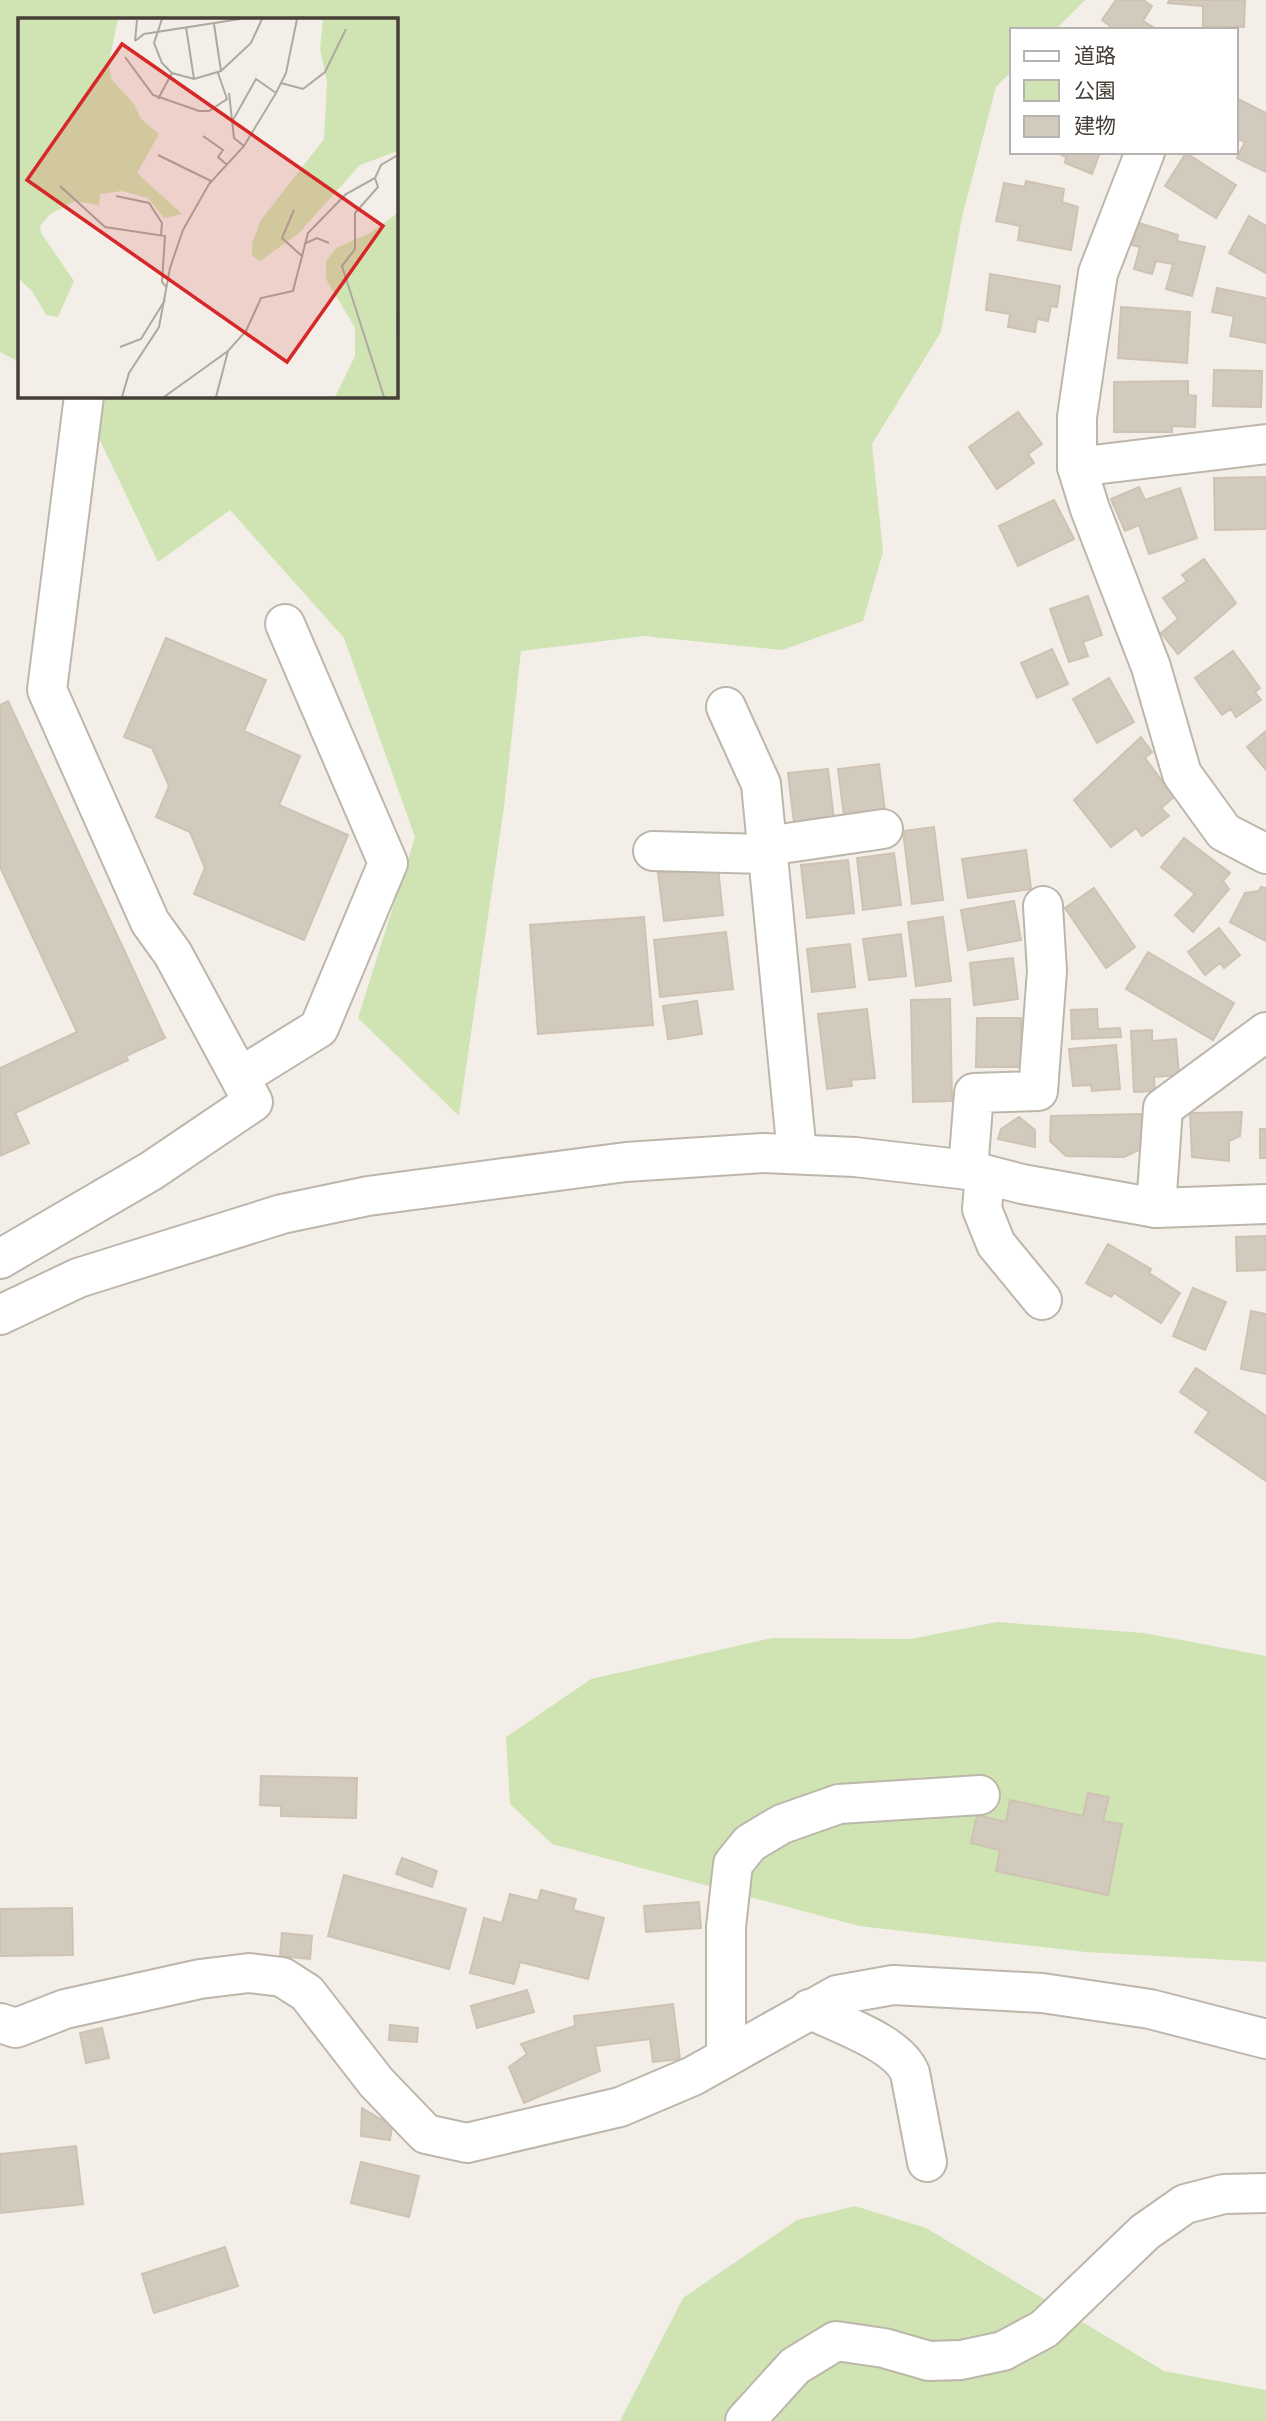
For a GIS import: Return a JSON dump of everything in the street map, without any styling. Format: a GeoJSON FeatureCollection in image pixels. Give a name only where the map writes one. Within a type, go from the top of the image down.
{"type":"FeatureCollection","features":[{"type":"Feature","properties":{"kind":"street"},"geometry":{"type":"LineString","coordinates":[[1144,154],[1098,273],[1077,417],[1077,467],[1090,509],[1151,667],[1182,775],[1224,831],[1266,854]]}},
{"type":"Feature","properties":{"kind":"street"},"geometry":{"type":"LineString","coordinates":[[0,1258],[151,1171],[253,1102],[173,954],[150,922],[47,690],[85,397]]}},
{"type":"Feature","properties":{"kind":"street"},"geometry":{"type":"LineString","coordinates":[[1077,467],[1266,444]]}},
{"type":"Feature","properties":{"kind":"street"},"geometry":{"type":"LineString","coordinates":[[240,1077],[319,1028],[388,863],[285,624]]}},
{"type":"Feature","properties":{"kind":"street"},"geometry":{"type":"LineString","coordinates":[[726,707],[761,784],[797,1154]]}},
{"type":"Feature","properties":{"kind":"street"},"geometry":{"type":"LineString","coordinates":[[653,852],[767,850],[883,829]]}},
{"type":"Feature","properties":{"kind":"street"},"geometry":{"type":"LineString","coordinates":[[1042,1300],[996,1244],[982,1209],[976,1172],[974,1093],[1038,1091],[1047,971],[1043,906]]}},
{"type":"Feature","properties":{"kind":"street"},"geometry":{"type":"LineString","coordinates":[[1156,1208],[1163,1108],[1266,1032]]}},
{"type":"Feature","properties":{"kind":"street"},"geometry":{"type":"LineString","coordinates":[[0,1315],[78,1278],[282,1214],[368,1196],[626,1162],[763,1153],[855,1157],[976,1172],[1156,1208],[1266,1204]]}},
{"type":"Feature","properties":{"kind":"street"},"geometry":{"type":"LineString","coordinates":[[726,2057],[727,1914],[733,1864],[750,1843],[782,1824],[839,1804],[980,1795]]}},
{"type":"Feature","properties":{"kind":"street"},"geometry":{"type":"LineString","coordinates":[[0,2023],[16,2028],[65,2009],[200,1979],[249,1973],[282,1977],[307,1993],[376,2082],[426,2134],[467,2143],[620,2107],[693,2076],[837,1995],[893,1985],[1042,1993],[1150,2009],[1266,2039]]}},
{"type":"Feature","properties":{"kind":"street"},"geometry":{"type":"LineString","coordinates":[[809,2009],[888,2048],[905,2060],[910,2073],[927,2162]]}},
{"type":"Feature","properties":{"kind":"street"},"geometry":{"type":"LineString","coordinates":[[744,2421],[795,2366],[836,2341],[884,2348],[929,2361],[961,2360],[1003,2351],[1044,2329],[1145,2232],[1185,2204],[1224,2194],[1266,2193]]}},
{"type":"Feature","properties":{"kind":"green space"},"geometry":{"type":"Polygon","coordinates":[[[0,0],[1085,0],[1057,28],[1010,28],[1010,73],[996,87],[962,217],[941,332],[872,444],[883,552],[863,621],[782,650],[644,636],[521,651],[504,807],[459,1116],[358,1018],[415,837],[344,638],[230,510],[158,562],[79,397],[397,397],[397,18],[18,18],[18,361],[0,352],[0,0]]]}},
{"type":"Feature","properties":{"kind":"green space"},"geometry":{"type":"Polygon","coordinates":[[[997,1622],[1144,1633],[1266,1656],[1266,1962],[1085,1952],[859,1926],[552,1844],[510,1804],[506,1737],[591,1679],[772,1638],[911,1639],[997,1622]]]}},
{"type":"Feature","properties":{"kind":"green space"},"geometry":{"type":"Polygon","coordinates":[[[855,2206],[926,2228],[1164,2371],[1266,2390],[1266,2421],[620,2421],[683,2298],[797,2220],[855,2206]]]}},
{"type":"Feature","properties":{"kind":"building"},"geometry":{"type":"Polygon","coordinates":[[[1116,0],[1143,0],[1152,6],[1143,21],[1155,28],[1108,28],[1110,26],[1102,20],[1116,0]]]}},
{"type":"Feature","properties":{"kind":"building"},"geometry":{"type":"Polygon","coordinates":[[[1169,0],[1245,0],[1244,27],[1203,26],[1203,6],[1168,3],[1169,0]]]}},
{"type":"Feature","properties":{"kind":"building"},"geometry":{"type":"Polygon","coordinates":[[[1238,99],[1266,113],[1266,172],[1237,158],[1245,142],[1238,139],[1238,99]]]}},
{"type":"Feature","properties":{"kind":"building"},"geometry":{"type":"Polygon","coordinates":[[[1059,154],[1099,154],[1092,174],[1065,163],[1066,157],[1059,154]]]}},
{"type":"Feature","properties":{"kind":"building"},"geometry":{"type":"Polygon","coordinates":[[[1185,154],[1236,185],[1216,218],[1165,186],[1185,154]]]}},
{"type":"Feature","properties":{"kind":"building"},"geometry":{"type":"Polygon","coordinates":[[[1026,181],[1064,189],[1062,202],[1078,207],[1071,250],[1018,240],[1020,226],[996,221],[1004,183],[1025,187],[1026,181]]]}},
{"type":"Feature","properties":{"kind":"building"},"geometry":{"type":"Polygon","coordinates":[[[1249,216],[1266,226],[1266,273],[1229,253],[1249,216]]]}},
{"type":"Feature","properties":{"kind":"building"},"geometry":{"type":"Polygon","coordinates":[[[1139,223],[1178,235],[1177,241],[1205,247],[1192,296],[1166,289],[1173,264],[1156,261],[1152,274],[1134,269],[1140,247],[1132,245],[1139,223]]]}},
{"type":"Feature","properties":{"kind":"building"},"geometry":{"type":"Polygon","coordinates":[[[990,274],[1060,286],[1057,307],[1051,306],[1048,321],[1037,319],[1035,332],[1008,327],[1010,314],[986,310],[990,274]]]}},
{"type":"Feature","properties":{"kind":"building"},"geometry":{"type":"Polygon","coordinates":[[[1217,288],[1266,298],[1266,343],[1230,336],[1234,316],[1212,312],[1217,288]]]}},
{"type":"Feature","properties":{"kind":"building"},"geometry":{"type":"Polygon","coordinates":[[[1121,307],[1190,312],[1187,363],[1118,358],[1121,307]]]}},
{"type":"Feature","properties":{"kind":"building"},"geometry":{"type":"Polygon","coordinates":[[[1214,370],[1262,371],[1261,407],[1213,406],[1214,370]]]}},
{"type":"Feature","properties":{"kind":"building"},"geometry":{"type":"Polygon","coordinates":[[[1188,381],[1188,395],[1196,396],[1195,427],[1172,426],[1172,432],[1114,432],[1114,382],[1188,381]]]}},
{"type":"Feature","properties":{"kind":"building"},"geometry":{"type":"Polygon","coordinates":[[[1018,412],[1042,444],[1028,454],[1034,463],[997,489],[969,447],[1018,412]]]}},
{"type":"Feature","properties":{"kind":"building"},"geometry":{"type":"Polygon","coordinates":[[[1266,477],[1266,529],[1215,530],[1214,478],[1266,477]]]}},
{"type":"Feature","properties":{"kind":"building"},"geometry":{"type":"Polygon","coordinates":[[[1139,487],[1145,500],[1180,488],[1197,538],[1149,554],[1139,525],[1125,531],[1111,499],[1139,487]]]}},
{"type":"Feature","properties":{"kind":"building"},"geometry":{"type":"Polygon","coordinates":[[[1054,500],[1074,539],[1018,566],[999,526],[1054,500]]]}},
{"type":"Feature","properties":{"kind":"building"},"geometry":{"type":"Polygon","coordinates":[[[1204,559],[1236,603],[1178,654],[1161,633],[1178,619],[1163,598],[1187,581],[1182,575],[1204,559]]]}},
{"type":"Feature","properties":{"kind":"building"},"geometry":{"type":"Polygon","coordinates":[[[1088,596],[1102,635],[1083,642],[1088,656],[1069,662],[1050,609],[1088,596]]]}},
{"type":"Feature","properties":{"kind":"building"},"geometry":{"type":"Polygon","coordinates":[[[166,638],[266,680],[244,731],[300,756],[279,805],[348,835],[304,940],[194,894],[205,868],[190,832],[156,817],[169,786],[152,748],[124,737],[166,638]]]}},
{"type":"Feature","properties":{"kind":"building"},"geometry":{"type":"Polygon","coordinates":[[[1052,649],[1068,684],[1037,698],[1021,663],[1052,649]]]}},
{"type":"Feature","properties":{"kind":"building"},"geometry":{"type":"Polygon","coordinates":[[[1233,651],[1260,688],[1255,692],[1261,700],[1236,717],[1231,709],[1222,715],[1195,678],[1233,651]]]}},
{"type":"Feature","properties":{"kind":"building"},"geometry":{"type":"Polygon","coordinates":[[[1109,678],[1134,722],[1097,743],[1073,699],[1109,678]]]}},
{"type":"Feature","properties":{"kind":"building"},"geometry":{"type":"Polygon","coordinates":[[[8,701],[165,1038],[126,1056],[128,1060],[15,1113],[29,1143],[0,1156],[0,1068],[77,1032],[0,867],[0,705],[8,701]]]}},
{"type":"Feature","properties":{"kind":"building"},"geometry":{"type":"Polygon","coordinates":[[[1266,731],[1266,770],[1247,747],[1266,731]]]}},
{"type":"Feature","properties":{"kind":"building"},"geometry":{"type":"Polygon","coordinates":[[[1141,737],[1152,752],[1145,758],[1174,797],[1161,808],[1169,816],[1142,836],[1136,828],[1111,847],[1074,800],[1141,737]]]}},
{"type":"Feature","properties":{"kind":"building"},"geometry":{"type":"Polygon","coordinates":[[[879,764],[885,811],[844,816],[838,769],[879,764]]]}},
{"type":"Feature","properties":{"kind":"building"},"geometry":{"type":"Polygon","coordinates":[[[828,769],[834,819],[794,823],[788,773],[828,769]]]}},
{"type":"Feature","properties":{"kind":"building"},"geometry":{"type":"Polygon","coordinates":[[[934,827],[943,900],[912,904],[903,831],[934,827]]]}},
{"type":"Feature","properties":{"kind":"building"},"geometry":{"type":"Polygon","coordinates":[[[1184,838],[1230,873],[1223,881],[1229,889],[1193,932],[1175,915],[1195,894],[1161,867],[1184,838]]]}},
{"type":"Feature","properties":{"kind":"building"},"geometry":{"type":"Polygon","coordinates":[[[1026,850],[1031,889],[968,898],[962,859],[1026,850]]]}},
{"type":"Feature","properties":{"kind":"building"},"geometry":{"type":"Polygon","coordinates":[[[894,853],[901,905],[863,910],[857,858],[894,853]]]}},
{"type":"Feature","properties":{"kind":"building"},"geometry":{"type":"Polygon","coordinates":[[[848,860],[854,913],[807,918],[801,865],[848,860]]]}},
{"type":"Feature","properties":{"kind":"building"},"geometry":{"type":"Polygon","coordinates":[[[718,867],[723,915],[664,921],[658,873],[718,867]]]}},
{"type":"Feature","properties":{"kind":"building"},"geometry":{"type":"Polygon","coordinates":[[[1261,887],[1266,888],[1266,941],[1230,922],[1245,893],[1259,891],[1261,887]]]}},
{"type":"Feature","properties":{"kind":"building"},"geometry":{"type":"Polygon","coordinates":[[[1094,888],[1135,947],[1106,968],[1065,908],[1094,888]]]}},
{"type":"Feature","properties":{"kind":"building"},"geometry":{"type":"Polygon","coordinates":[[[1014,901],[1021,940],[968,950],[961,910],[1014,901]]]}},
{"type":"Feature","properties":{"kind":"building"},"geometry":{"type":"Polygon","coordinates":[[[644,917],[653,1025],[538,1034],[530,925],[644,917]]]}},
{"type":"Feature","properties":{"kind":"building"},"geometry":{"type":"Polygon","coordinates":[[[943,917],[951,981],[916,986],[908,922],[943,917]]]}},
{"type":"Feature","properties":{"kind":"building"},"geometry":{"type":"Polygon","coordinates":[[[1219,928],[1240,955],[1224,968],[1220,963],[1205,975],[1188,952],[1219,928]]]}},
{"type":"Feature","properties":{"kind":"building"},"geometry":{"type":"Polygon","coordinates":[[[726,932],[733,989],[660,997],[654,940],[726,932]]]}},
{"type":"Feature","properties":{"kind":"building"},"geometry":{"type":"Polygon","coordinates":[[[901,934],[906,976],[869,980],[863,939],[901,934]]]}},
{"type":"Feature","properties":{"kind":"building"},"geometry":{"type":"Polygon","coordinates":[[[850,944],[855,987],[812,992],[807,949],[850,944]]]}},
{"type":"Feature","properties":{"kind":"building"},"geometry":{"type":"Polygon","coordinates":[[[1148,952],[1234,1003],[1213,1040],[1126,989],[1148,952]]]}},
{"type":"Feature","properties":{"kind":"building"},"geometry":{"type":"Polygon","coordinates":[[[1013,958],[1018,999],[974,1005],[970,963],[1013,958]]]}},
{"type":"Feature","properties":{"kind":"building"},"geometry":{"type":"Polygon","coordinates":[[[950,999],[952,1101],[913,1102],[911,1000],[950,999]]]}},
{"type":"Feature","properties":{"kind":"building"},"geometry":{"type":"Polygon","coordinates":[[[697,1001],[702,1034],[668,1039],[663,1006],[697,1001]]]}},
{"type":"Feature","properties":{"kind":"building"},"geometry":{"type":"Polygon","coordinates":[[[867,1009],[875,1078],[851,1080],[852,1086],[827,1089],[818,1014],[867,1009]]]}},
{"type":"Feature","properties":{"kind":"building"},"geometry":{"type":"Polygon","coordinates":[[[1097,1009],[1098,1029],[1120,1028],[1121,1037],[1072,1039],[1071,1010],[1097,1009]]]}},
{"type":"Feature","properties":{"kind":"building"},"geometry":{"type":"Polygon","coordinates":[[[977,1018],[1021,1018],[1021,1067],[976,1067],[977,1018]]]}},
{"type":"Feature","properties":{"kind":"building"},"geometry":{"type":"Polygon","coordinates":[[[1152,1030],[1152,1041],[1176,1039],[1179,1075],[1154,1077],[1155,1091],[1134,1092],[1131,1031],[1152,1030]]]}},
{"type":"Feature","properties":{"kind":"building"},"geometry":{"type":"Polygon","coordinates":[[[1116,1045],[1120,1089],[1092,1091],[1091,1085],[1073,1086],[1069,1049],[1116,1045]]]}},
{"type":"Feature","properties":{"kind":"building"},"geometry":{"type":"Polygon","coordinates":[[[1242,1112],[1240,1136],[1229,1141],[1229,1161],[1192,1157],[1190,1113],[1242,1112]]]}},
{"type":"Feature","properties":{"kind":"building"},"geometry":{"type":"Polygon","coordinates":[[[1143,1114],[1141,1149],[1124,1157],[1066,1156],[1050,1141],[1051,1116],[1143,1114]]]}},
{"type":"Feature","properties":{"kind":"building"},"geometry":{"type":"Polygon","coordinates":[[[1019,1117],[1035,1130],[1035,1147],[998,1139],[1001,1129],[1019,1117]]]}},
{"type":"Feature","properties":{"kind":"building"},"geometry":{"type":"Polygon","coordinates":[[[1260,1129],[1266,1129],[1266,1158],[1260,1158],[1260,1129]]]}},
{"type":"Feature","properties":{"kind":"building"},"geometry":{"type":"Polygon","coordinates":[[[1266,1236],[1266,1270],[1237,1271],[1236,1237],[1266,1236]]]}},
{"type":"Feature","properties":{"kind":"building"},"geometry":{"type":"Polygon","coordinates":[[[1108,1244],[1151,1269],[1149,1273],[1180,1293],[1161,1323],[1114,1293],[1111,1297],[1086,1283],[1108,1244]]]}},
{"type":"Feature","properties":{"kind":"building"},"geometry":{"type":"Polygon","coordinates":[[[1193,1288],[1226,1302],[1205,1350],[1173,1336],[1193,1288]]]}},
{"type":"Feature","properties":{"kind":"building"},"geometry":{"type":"Polygon","coordinates":[[[1251,1311],[1266,1314],[1266,1374],[1241,1369],[1251,1311]]]}},
{"type":"Feature","properties":{"kind":"building"},"geometry":{"type":"Polygon","coordinates":[[[1196,1368],[1266,1416],[1266,1481],[1195,1432],[1209,1412],[1180,1392],[1196,1368]]]}},
{"type":"Feature","properties":{"kind":"building"},"geometry":{"type":"Polygon","coordinates":[[[261,1776],[357,1778],[356,1818],[281,1816],[281,1806],[260,1805],[261,1776]]]}},
{"type":"Feature","properties":{"kind":"building"},"geometry":{"type":"Polygon","coordinates":[[[1088,1793],[1109,1797],[1103,1821],[1122,1824],[1108,1895],[996,1871],[1000,1850],[971,1843],[977,1815],[1006,1822],[1010,1800],[1083,1816],[1088,1793]]]}},
{"type":"Feature","properties":{"kind":"building"},"geometry":{"type":"Polygon","coordinates":[[[402,1858],[437,1871],[432,1887],[396,1874],[402,1858]]]}},
{"type":"Feature","properties":{"kind":"building"},"geometry":{"type":"Polygon","coordinates":[[[344,1875],[466,1909],[449,1969],[328,1936],[344,1875]]]}},
{"type":"Feature","properties":{"kind":"building"},"geometry":{"type":"Polygon","coordinates":[[[541,1890],[576,1899],[573,1910],[604,1918],[588,1979],[520,1962],[514,1984],[470,1973],[484,1918],[502,1923],[510,1894],[538,1901],[541,1890]]]}},
{"type":"Feature","properties":{"kind":"building"},"geometry":{"type":"Polygon","coordinates":[[[699,1902],[701,1928],[646,1932],[644,1906],[699,1902]]]}},
{"type":"Feature","properties":{"kind":"building"},"geometry":{"type":"Polygon","coordinates":[[[72,1908],[73,1955],[0,1956],[0,1909],[72,1908]]]}},
{"type":"Feature","properties":{"kind":"building"},"geometry":{"type":"Polygon","coordinates":[[[282,1933],[312,1936],[310,1959],[280,1956],[282,1933]]]}},
{"type":"Feature","properties":{"kind":"building"},"geometry":{"type":"Polygon","coordinates":[[[527,1990],[534,2012],[477,2028],[471,2006],[527,1990]]]}},
{"type":"Feature","properties":{"kind":"building"},"geometry":{"type":"Polygon","coordinates":[[[673,2004],[680,2059],[653,2062],[650,2039],[595,2046],[600,2071],[524,2103],[509,2067],[527,2054],[521,2044],[575,2026],[574,2016],[673,2004]]]}},
{"type":"Feature","properties":{"kind":"building"},"geometry":{"type":"Polygon","coordinates":[[[390,2025],[418,2028],[417,2042],[389,2040],[390,2025]]]}},
{"type":"Feature","properties":{"kind":"building"},"geometry":{"type":"Polygon","coordinates":[[[102,2028],[109,2058],[86,2063],[80,2033],[102,2028]]]}},
{"type":"Feature","properties":{"kind":"building"},"geometry":{"type":"Polygon","coordinates":[[[362,2108],[392,2126],[390,2140],[361,2136],[362,2108]]]}},
{"type":"Feature","properties":{"kind":"building"},"geometry":{"type":"Polygon","coordinates":[[[76,2146],[83,2204],[0,2213],[0,2154],[76,2146]]]}},
{"type":"Feature","properties":{"kind":"building"},"geometry":{"type":"Polygon","coordinates":[[[361,2162],[419,2176],[409,2217],[351,2203],[361,2162]]]}},
{"type":"Feature","properties":{"kind":"building"},"geometry":{"type":"Polygon","coordinates":[[[225,2247],[238,2286],[154,2313],[142,2274],[225,2247]]]}}]}
